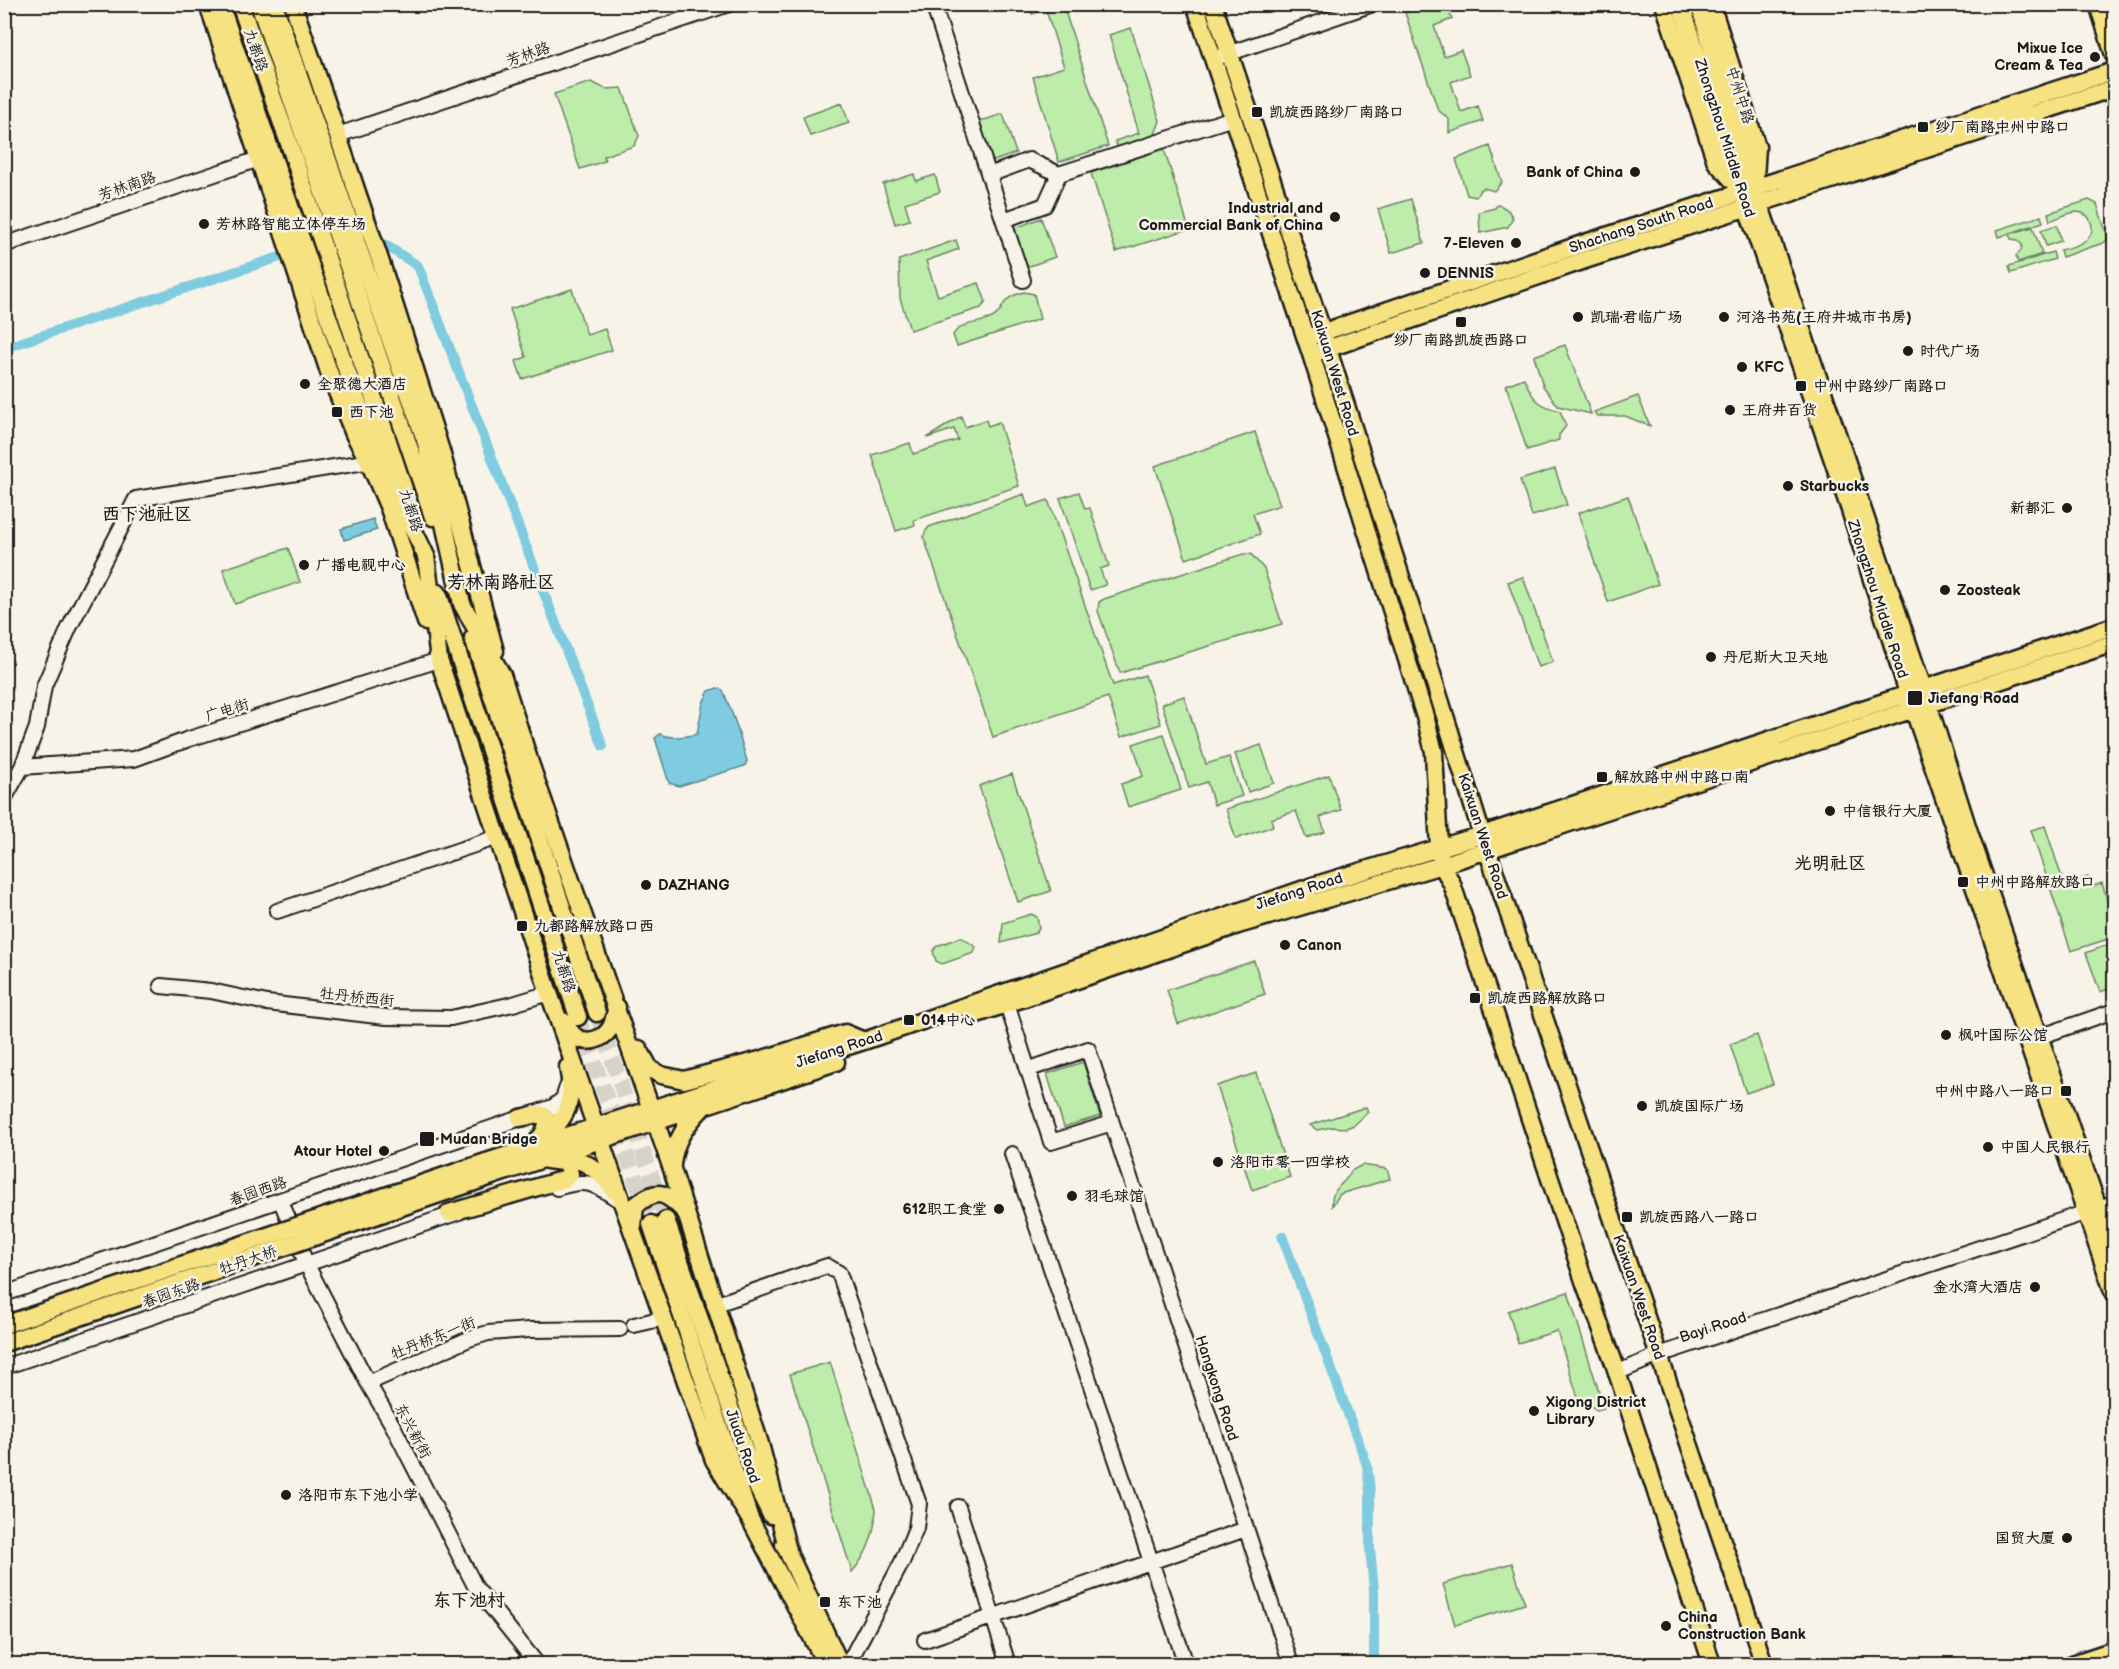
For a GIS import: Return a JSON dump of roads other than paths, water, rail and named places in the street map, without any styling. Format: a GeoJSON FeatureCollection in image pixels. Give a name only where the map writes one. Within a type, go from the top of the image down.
{"type":"FeatureCollection","features":[{"type":"Feature","properties":{"kind":"main road","name":"九都路"},"geometry":{"type":"LineString","coordinates":[[208,4],[329,372],[354,434],[375,461],[439,660]]}},
{"type":"Feature","properties":{"kind":"main road"},"geometry":{"type":"LineString","coordinates":[[220,4],[357,400],[375,461],[426,556],[439,660],[622,1202],[714,1460],[750,1519]]}},
{"type":"Feature","properties":{"kind":"main road","name":"九都路"},"geometry":{"type":"LineString","coordinates":[[240,4],[291,149],[578,1017]]}},
{"type":"Feature","properties":{"kind":"main road","name":"九都路"},"geometry":{"type":"LineString","coordinates":[[259,4],[462,604],[597,1013]]}},
{"type":"Feature","properties":{"kind":"main road"},"geometry":{"type":"LineString","coordinates":[[274,4],[426,443],[462,604],[502,675]]}},
{"type":"Feature","properties":{"kind":"main road"},"geometry":{"type":"LineString","coordinates":[[293,4],[380,260],[441,451],[502,675],[531,766],[620,1015],[760,1444],[789,1554]]}},
{"type":"Feature","properties":{"kind":"main road","name":"Kaixuan West Road"},"geometry":{"type":"LineString","coordinates":[[1195,4],[1233,118],[1318,340]]}},
{"type":"Feature","properties":{"kind":"main road","name":"Kaixuan West Road"},"geometry":{"type":"LineString","coordinates":[[1213,4],[1318,340],[1431,669],[1484,843],[1764,1665]]}},
{"type":"Feature","properties":{"kind":"main road"},"geometry":{"type":"LineString","coordinates":[[1664,4],[1716,162],[1751,197]]}},
{"type":"Feature","properties":{"kind":"main road"},"geometry":{"type":"LineString","coordinates":[[1669,4],[1695,46]]}},
{"type":"Feature","properties":{"kind":"main road","name":"Zhongzhou Middle Road"},"geometry":{"type":"LineString","coordinates":[[1681,4],[1751,197]]}},
{"type":"Feature","properties":{"kind":"main road","name":"Zhongzhou Middle Road"},"geometry":{"type":"LineString","coordinates":[[1698,4],[1751,197],[1850,510],[2101,1211],[2115,1294]]}},
{"type":"Feature","properties":{"kind":"main road","name":"中州中路"},"geometry":{"type":"LineString","coordinates":[[1711,4],[1757,147],[1751,197]]}},
{"type":"Feature","properties":{"kind":"main road"},"geometry":{"type":"LineString","coordinates":[[2098,4],[2115,55]]}},
{"type":"Feature","properties":{"kind":"main road"},"geometry":{"type":"LineString","coordinates":[[2109,4],[2115,21]]}},
{"type":"Feature","properties":{"kind":"main road","name":"Shachang South Road"},"geometry":{"type":"LineString","coordinates":[[1311,354],[1318,340],[1585,260],[1751,197],[2115,71]]}},
{"type":"Feature","properties":{"kind":"main road","name":"Shachang South Road"},"geometry":{"type":"LineString","coordinates":[[1751,197],[2115,88]]}},
{"type":"Feature","properties":{"kind":"main road","name":"Kaixuan West Road"},"geometry":{"type":"LineString","coordinates":[[1311,354],[1426,720],[1434,752],[1438,848],[1443,865],[1456,895],[1712,1665]]}},
{"type":"Feature","properties":{"kind":"main road"},"geometry":{"type":"LineString","coordinates":[[441,451],[462,604]]}},
{"type":"Feature","properties":{"kind":"main road","name":"Jiefang Road"},"geometry":{"type":"LineString","coordinates":[[654,1116],[702,1108],[1238,925],[1443,865],[1484,843],[1918,699],[2115,626]]}},
{"type":"Feature","properties":{"kind":"main road","name":"Jiefang Road"},"geometry":{"type":"LineString","coordinates":[[1918,699],[2115,643]]}},
{"type":"Feature","properties":{"kind":"main road","name":"Zhongzhou Middle Road"},"geometry":{"type":"LineString","coordinates":[[1918,699],[1968,829],[2115,1254]]}},
{"type":"Feature","properties":{"kind":"main road","name":"Jiefang Road"},"geometry":{"type":"LineString","coordinates":[[489,1169],[543,1159],[599,1134],[1316,885],[1438,848],[1484,843]]}},
{"type":"Feature","properties":{"kind":"main road"},"geometry":{"type":"LineString","coordinates":[[552,1000],[573,1035],[580,1039],[599,1038],[607,1032],[620,1015]]}},
{"type":"Feature","properties":{"kind":"main road"},"geometry":{"type":"LineString","coordinates":[[531,1146],[555,1130],[567,1110],[571,1092],[552,1000]]}},
{"type":"Feature","properties":{"kind":"main road"},"geometry":{"type":"LineString","coordinates":[[620,1015],[650,1069],[661,1076],[684,1080],[750,1063],[845,1033],[864,1041]]}},
{"type":"Feature","properties":{"kind":"main road"},"geometry":{"type":"LineString","coordinates":[[671,1166],[680,1135],[702,1108]]}},
{"type":"Feature","properties":{"kind":"main road"},"geometry":{"type":"LineString","coordinates":[[520,1118],[540,1114],[548,1121],[543,1135],[531,1146]]}},
{"type":"Feature","properties":{"kind":"main road","name":"Jiefang Road"},"geometry":{"type":"LineString","coordinates":[[489,1169],[531,1146],[599,1134]]}},
{"type":"Feature","properties":{"kind":"main road"},"geometry":{"type":"LineString","coordinates":[[543,1159],[570,1157],[588,1164],[606,1180],[622,1202]]}},
{"type":"Feature","properties":{"kind":"main road"},"geometry":{"type":"LineString","coordinates":[[449,1214],[565,1179],[570,1174],[568,1165],[563,1162],[543,1159]]}},
{"type":"Feature","properties":{"kind":"main road","name":"牡丹大桥"},"geometry":{"type":"LineString","coordinates":[[4,1324],[489,1169]]}},
{"type":"Feature","properties":{"kind":"main road","name":"牡丹大桥"},"geometry":{"type":"LineString","coordinates":[[4,1343],[489,1169]]}},
{"type":"Feature","properties":{"kind":"main road"},"geometry":{"type":"LineString","coordinates":[[633,1230],[635,1206],[648,1195],[661,1193],[671,1197],[686,1214]]}},
{"type":"Feature","properties":{"kind":"main road","name":"Jiudu Road"},"geometry":{"type":"LineString","coordinates":[[826,1665],[750,1519],[659,1222],[758,1489],[840,1665]]}},
{"type":"Feature","properties":{"kind":"main road"},"geometry":{"type":"LineString","coordinates":[[2072,1665],[2115,1650]]}},
{"type":"Feature","properties":{"kind":"street","name":"芳林路"},"geometry":{"type":"LineString","coordinates":[[337,132],[709,4]]}},
{"type":"Feature","properties":{"kind":"street","name":"芳林路"},"geometry":{"type":"LineString","coordinates":[[337,132],[729,4]]}},
{"type":"Feature","properties":{"kind":"street"},"geometry":{"type":"LineString","coordinates":[[933,4],[1023,280]]}},
{"type":"Feature","properties":{"kind":"street"},"geometry":{"type":"LineString","coordinates":[[1213,59],[1373,4]]}},
{"type":"Feature","properties":{"kind":"street"},"geometry":{"type":"LineString","coordinates":[[989,175],[1029,160],[1059,174],[1233,118]]}},
{"type":"Feature","properties":{"kind":"street","name":"芳林南路"},"geometry":{"type":"LineString","coordinates":[[4,235],[258,154]]}},
{"type":"Feature","properties":{"kind":"street","name":"芳林南路"},"geometry":{"type":"LineString","coordinates":[[4,244],[258,154]]}},
{"type":"Feature","properties":{"kind":"street"},"geometry":{"type":"LineString","coordinates":[[1004,220],[1045,205],[1059,174]]}},
{"type":"Feature","properties":{"kind":"street"},"geometry":{"type":"LineString","coordinates":[[4,799],[21,767],[37,727],[44,686],[69,628],[136,499],[375,461]]}},
{"type":"Feature","properties":{"kind":"street","name":"广电街"},"geometry":{"type":"LineString","coordinates":[[21,767],[134,759],[189,739],[439,660]]}},
{"type":"Feature","properties":{"kind":"street"},"geometry":{"type":"LineString","coordinates":[[277,911],[498,837]]}},
{"type":"Feature","properties":{"kind":"street","name":"牡丹桥西街"},"geometry":{"type":"LineString","coordinates":[[161,986],[211,991],[267,1003],[386,1017],[451,1018],[513,1005],[552,1000]]}},
{"type":"Feature","properties":{"kind":"street"},"geometry":{"type":"LineString","coordinates":[[1007,1004],[1051,1142],[1112,1123]]}},
{"type":"Feature","properties":{"kind":"street"},"geometry":{"type":"LineString","coordinates":[[2039,1037],[2115,1011]]}},
{"type":"Feature","properties":{"kind":"street","name":"Hangkong Road"},"geometry":{"type":"LineString","coordinates":[[1027,1070],[1088,1049],[1291,1665]]}},
{"type":"Feature","properties":{"kind":"street","name":"春园西路"},"geometry":{"type":"LineString","coordinates":[[4,1294],[553,1107],[563,1099],[569,1074]]}},
{"type":"Feature","properties":{"kind":"street"},"geometry":{"type":"LineString","coordinates":[[1012,1154],[1186,1665]]}},
{"type":"Feature","properties":{"kind":"street","name":"春园东路"},"geometry":{"type":"LineString","coordinates":[[4,1367],[449,1214],[518,1200],[576,1182],[587,1182],[622,1202]]}},
{"type":"Feature","properties":{"kind":"street","name":"东兴新街"},"geometry":{"type":"LineString","coordinates":[[281,1201],[306,1263],[476,1588],[537,1665]]}},
{"type":"Feature","properties":{"kind":"street","name":"Bayi Road"},"geometry":{"type":"LineString","coordinates":[[1616,1373],[2101,1211]]}},
{"type":"Feature","properties":{"kind":"street"},"geometry":{"type":"LineString","coordinates":[[714,1305],[827,1266],[839,1273],[919,1504],[916,1528],[902,1562],[848,1665]]}},
{"type":"Feature","properties":{"kind":"street","name":"牡丹桥东一街"},"geometry":{"type":"LineString","coordinates":[[368,1383],[488,1333],[627,1327],[664,1318]]}},
{"type":"Feature","properties":{"kind":"street"},"geometry":{"type":"LineString","coordinates":[[958,1507],[1008,1665]]}},
{"type":"Feature","properties":{"kind":"street"},"geometry":{"type":"LineString","coordinates":[[925,1640],[1246,1529]]}},
{"type":"Feature","properties":{"kind":"water"},"geometry":{"type":"Polygon","coordinates":[[[373,519],[377,530],[344,540],[341,529],[373,519]]]}},
{"type":"Feature","properties":{"kind":"water"},"geometry":{"type":"Polygon","coordinates":[[[717,688],[723,690],[735,721],[747,761],[745,766],[679,786],[669,783],[655,738],[660,734],[678,737],[697,734],[703,703],[709,691],[717,688]]]}},
{"type":"Feature","properties":{"kind":"waterway"},"geometry":{"type":"LineString","coordinates":[[371,239],[376,239],[418,266],[603,746]]}},
{"type":"Feature","properties":{"kind":"waterway"},"geometry":{"type":"LineString","coordinates":[[4,348],[295,252]]}},
{"type":"Feature","properties":{"kind":"waterway"},"geometry":{"type":"LineString","coordinates":[[1282,1236],[1367,1465],[1374,1589],[1374,1664]]}},
{"type":"Feature","properties":{"kind":"tunnel"},"geometry":{"type":"LineString","coordinates":[[597,1013],[666,1220]]}},
{"type":"Feature","properties":{"kind":"tunnel"},"geometry":{"type":"LineString","coordinates":[[578,1017],[651,1224]]}},
{"type":"Feature","properties":{"kind":"place","name":"Mixue Ice Cream & Tea"},"geometry":{"type":"Point","coordinates":[2095,57]}},
{"type":"Feature","properties":{"kind":"place","name":"凯旋西路纱厂南路口"},"geometry":{"type":"Point","coordinates":[1257,112]}},
{"type":"Feature","properties":{"kind":"place","name":"纱厂南路中州中路口"},"geometry":{"type":"Point","coordinates":[1923,127]}},
{"type":"Feature","properties":{"kind":"place","name":"Bank of China"},"geometry":{"type":"Point","coordinates":[1635,172]}},
{"type":"Feature","properties":{"kind":"place","name":"Industrial and Commercial Bank of China"},"geometry":{"type":"Point","coordinates":[1335,217]}},
{"type":"Feature","properties":{"kind":"place","name":"芳林路智能立体停车场"},"geometry":{"type":"Point","coordinates":[204,224]}},
{"type":"Feature","properties":{"kind":"place","name":"7-Eleven"},"geometry":{"type":"Point","coordinates":[1516,243]}},
{"type":"Feature","properties":{"kind":"place","name":"DENNIS"},"geometry":{"type":"Point","coordinates":[1425,273]}},
{"type":"Feature","properties":{"kind":"place","name":"凯瑞·君临广场"},"geometry":{"type":"Point","coordinates":[1578,317]}},
{"type":"Feature","properties":{"kind":"place","name":"河洛书苑(王府井城市书房)"},"geometry":{"type":"Point","coordinates":[1724,317]}},
{"type":"Feature","properties":{"kind":"place","name":"纱厂南路凯旋西路口"},"geometry":{"type":"Point","coordinates":[1461,322]}},
{"type":"Feature","properties":{"kind":"place","name":"时代广场"},"geometry":{"type":"Point","coordinates":[1908,351]}},
{"type":"Feature","properties":{"kind":"place","name":"KFC"},"geometry":{"type":"Point","coordinates":[1742,367]}},
{"type":"Feature","properties":{"kind":"place","name":"全聚德大酒店"},"geometry":{"type":"Point","coordinates":[305,384]}},
{"type":"Feature","properties":{"kind":"place","name":"中州中路纱厂南路口"},"geometry":{"type":"Point","coordinates":[1801,386]}},
{"type":"Feature","properties":{"kind":"place","name":"王府井百货"},"geometry":{"type":"Point","coordinates":[1730,410]}},
{"type":"Feature","properties":{"kind":"place","name":"西下池"},"geometry":{"type":"Point","coordinates":[337,412]}},
{"type":"Feature","properties":{"kind":"place","name":"Starbucks"},"geometry":{"type":"Point","coordinates":[1788,486]}},
{"type":"Feature","properties":{"kind":"place","name":"新都汇"},"geometry":{"type":"Point","coordinates":[2067,508]}},
{"type":"Feature","properties":{"kind":"place","name":"广播电视中心"},"geometry":{"type":"Point","coordinates":[304,565]}},
{"type":"Feature","properties":{"kind":"place","name":"Zoosteak"},"geometry":{"type":"Point","coordinates":[1945,590]}},
{"type":"Feature","properties":{"kind":"place","name":"丹尼斯大卫天地"},"geometry":{"type":"Point","coordinates":[1711,657]}},
{"type":"Feature","properties":{"kind":"place","name":"Jiefang Road"},"geometry":{"type":"Point","coordinates":[1915,698]}},
{"type":"Feature","properties":{"kind":"place","name":"解放路中州中路口南"},"geometry":{"type":"Point","coordinates":[1602,777]}},
{"type":"Feature","properties":{"kind":"place","name":"中信银行大厦"},"geometry":{"type":"Point","coordinates":[1830,811]}},
{"type":"Feature","properties":{"kind":"place","name":"中州中路解放路口"},"geometry":{"type":"Point","coordinates":[1963,882]}},
{"type":"Feature","properties":{"kind":"place","name":"DAZHANG"},"geometry":{"type":"Point","coordinates":[646,885]}},
{"type":"Feature","properties":{"kind":"place","name":"九都路解放路口西"},"geometry":{"type":"Point","coordinates":[522,926]}},
{"type":"Feature","properties":{"kind":"place","name":"Canon"},"geometry":{"type":"Point","coordinates":[1285,945]}},
{"type":"Feature","properties":{"kind":"place","name":"凯旋西路解放路口"},"geometry":{"type":"Point","coordinates":[1475,998]}},
{"type":"Feature","properties":{"kind":"place","name":"014中心"},"geometry":{"type":"Point","coordinates":[909,1020]}},
{"type":"Feature","properties":{"kind":"place","name":"枫叶国际公馆"},"geometry":{"type":"Point","coordinates":[1946,1035]}},
{"type":"Feature","properties":{"kind":"place","name":"中州中路八一路口"},"geometry":{"type":"Point","coordinates":[2066,1091]}},
{"type":"Feature","properties":{"kind":"place","name":"凯旋国际广场"},"geometry":{"type":"Point","coordinates":[1642,1106]}},
{"type":"Feature","properties":{"kind":"place","name":"Mudan Bridge"},"geometry":{"type":"Point","coordinates":[427,1139]}},
{"type":"Feature","properties":{"kind":"place","name":"中国人民银行"},"geometry":{"type":"Point","coordinates":[1988,1147]}},
{"type":"Feature","properties":{"kind":"place","name":"Atour Hotel"},"geometry":{"type":"Point","coordinates":[384,1151]}},
{"type":"Feature","properties":{"kind":"place","name":"洛阳市零一四学校"},"geometry":{"type":"Point","coordinates":[1218,1162]}},
{"type":"Feature","properties":{"kind":"place","name":"羽毛球馆"},"geometry":{"type":"Point","coordinates":[1072,1196]}},
{"type":"Feature","properties":{"kind":"place","name":"612职工食堂"},"geometry":{"type":"Point","coordinates":[999,1209]}},
{"type":"Feature","properties":{"kind":"place","name":"凯旋西路八一路口"},"geometry":{"type":"Point","coordinates":[1627,1217]}},
{"type":"Feature","properties":{"kind":"place","name":"金水湾大酒店"},"geometry":{"type":"Point","coordinates":[2035,1287]}},
{"type":"Feature","properties":{"kind":"place","name":"Xigong District Library"},"geometry":{"type":"Point","coordinates":[1534,1411]}},
{"type":"Feature","properties":{"kind":"place","name":"洛阳市东下池小学"},"geometry":{"type":"Point","coordinates":[286,1495]}},
{"type":"Feature","properties":{"kind":"place","name":"国贸大厦"},"geometry":{"type":"Point","coordinates":[2067,1538]}},
{"type":"Feature","properties":{"kind":"place","name":"东下池"},"geometry":{"type":"Point","coordinates":[825,1602]}},
{"type":"Feature","properties":{"kind":"place","name":"China Construction Bank"},"geometry":{"type":"Point","coordinates":[1666,1626]}},
{"type":"Feature","properties":{"kind":"district","name":"西下池社区"},"geometry":{"type":"Point","coordinates":[147,514]}},
{"type":"Feature","properties":{"kind":"district","name":"芳林南路社区"},"geometry":{"type":"Point","coordinates":[501,582]}},
{"type":"Feature","properties":{"kind":"district","name":"光明社区"},"geometry":{"type":"Point","coordinates":[1830,863]}},
{"type":"Feature","properties":{"kind":"district","name":"东下池村"},"geometry":{"type":"Point","coordinates":[469,1600]}}]}
